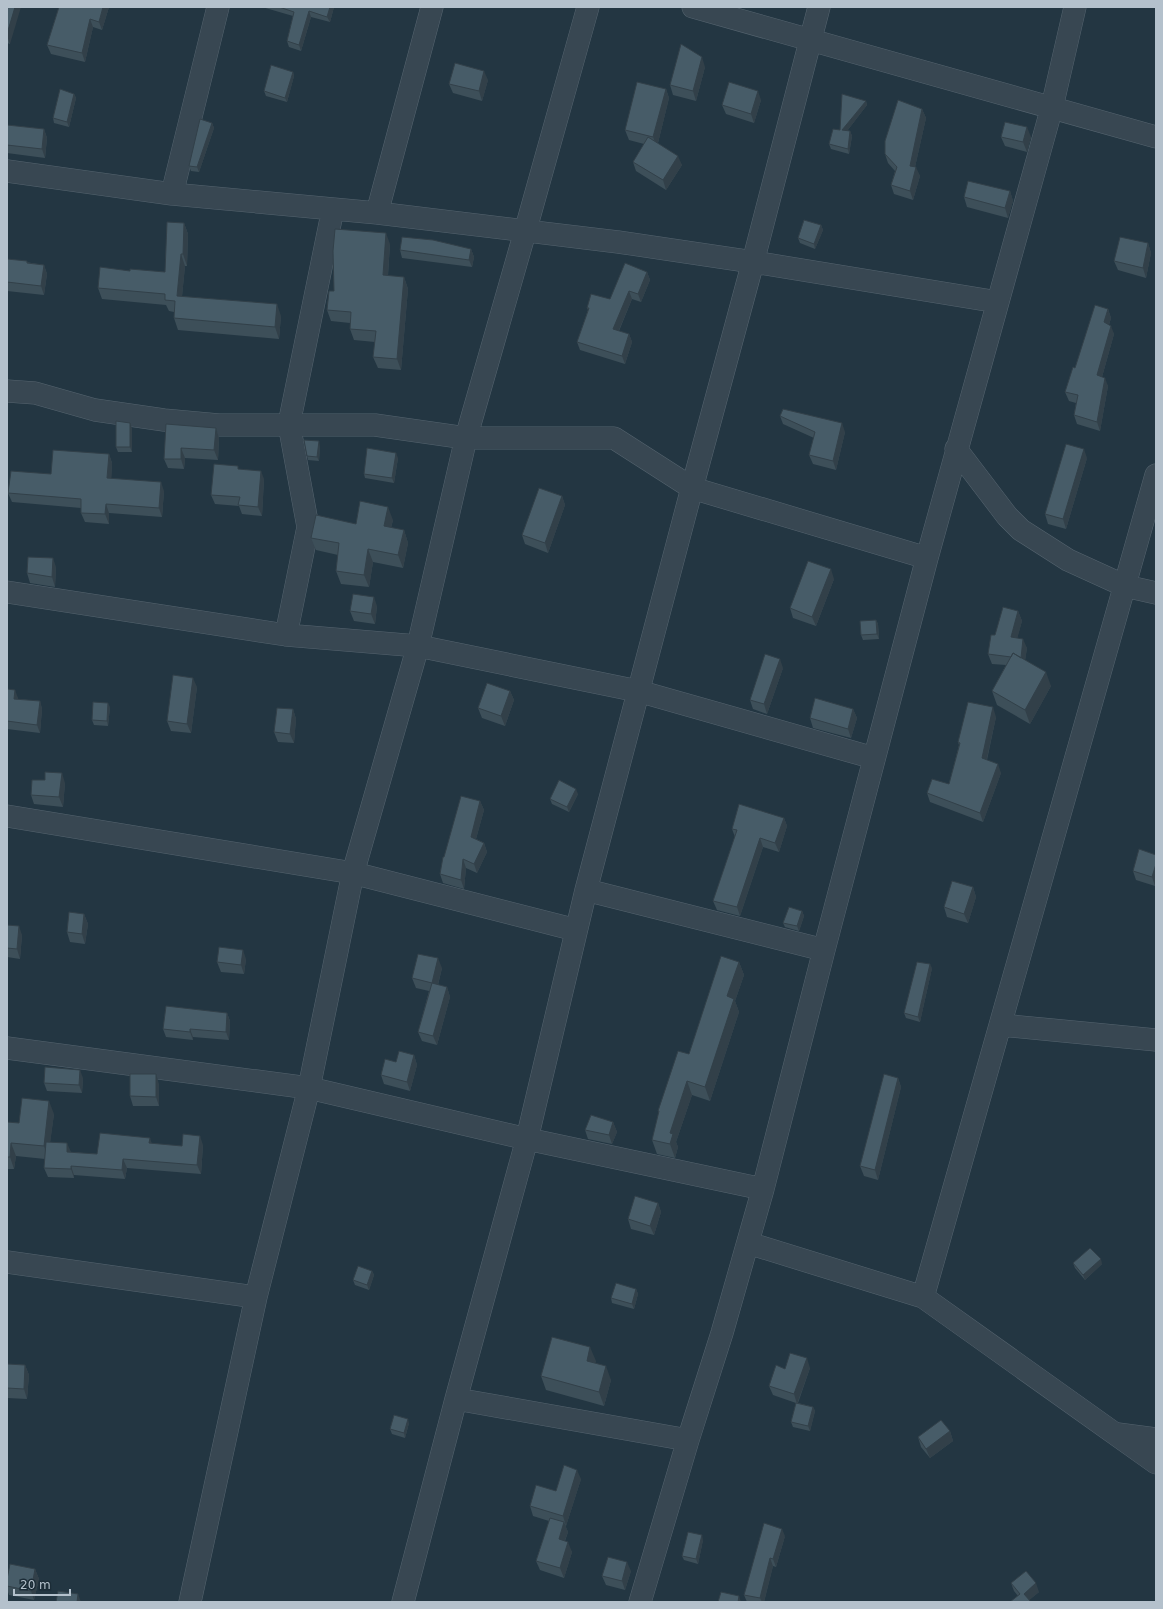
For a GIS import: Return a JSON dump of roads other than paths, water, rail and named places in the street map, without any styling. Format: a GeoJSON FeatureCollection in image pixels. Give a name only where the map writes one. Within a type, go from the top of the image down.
{"type":"FeatureCollection","features":[{"type":"Feature","properties":{"kind":"street"},"geometry":{"type":"LineString","coordinates":[[172,194],[218,7]]}},
{"type":"Feature","properties":{"kind":"street"},"geometry":{"type":"LineString","coordinates":[[377,213],[432,7]]}},
{"type":"Feature","properties":{"kind":"street"},"geometry":{"type":"LineString","coordinates":[[190,1602],[256,1297],[309,1088],[353,873],[418,646],[466,438],[588,7]]}},
{"type":"Feature","properties":{"kind":"street"},"geometry":{"type":"LineString","coordinates":[[692,7],[1052,106],[1156,137]]}},
{"type":"Feature","properties":{"kind":"street"},"geometry":{"type":"LineString","coordinates":[[403,1602],[456,1399],[527,1139],[586,890],[753,262],[809,39],[819,7]]}},
{"type":"Feature","properties":{"kind":"street"},"geometry":{"type":"LineString","coordinates":[[640,1602],[688,1440],[722,1333],[763,1189],[874,758],[956,449],[1052,106],[1075,7]]}},
{"type":"Feature","properties":{"kind":"street"},"geometry":{"type":"LineString","coordinates":[[7,171],[172,194],[377,213],[618,242],[753,262],[998,302]]}},
{"type":"Feature","properties":{"kind":"street"},"geometry":{"type":"LineString","coordinates":[[286,635],[308,527],[289,424],[333,209]]}},
{"type":"Feature","properties":{"kind":"street"},"geometry":{"type":"LineString","coordinates":[[7,392],[35,393],[95,410],[164,420],[219,424],[375,425],[466,438],[614,438],[692,488],[927,558]]}},
{"type":"Feature","properties":{"kind":"street"},"geometry":{"type":"LineString","coordinates":[[956,449],[1007,516],[1021,530],[1043,546],[1068,560],[1126,586],[1156,592]]}},
{"type":"Feature","properties":{"kind":"street"},"geometry":{"type":"LineString","coordinates":[[923,1297],[1126,586],[1156,475]]}},
{"type":"Feature","properties":{"kind":"street"},"geometry":{"type":"LineString","coordinates":[[7,592],[286,635],[418,646],[638,691],[874,758]]}},
{"type":"Feature","properties":{"kind":"street"},"geometry":{"type":"LineString","coordinates":[[7,816],[353,873],[576,930]]}},
{"type":"Feature","properties":{"kind":"street"},"geometry":{"type":"LineString","coordinates":[[586,890],[824,950]]}},
{"type":"Feature","properties":{"kind":"street"},"geometry":{"type":"LineString","coordinates":[[1001,1026],[1156,1040]]}},
{"type":"Feature","properties":{"kind":"street"},"geometry":{"type":"LineString","coordinates":[[7,1048],[309,1088],[527,1139],[763,1189]]}},
{"type":"Feature","properties":{"kind":"street"},"geometry":{"type":"LineString","coordinates":[[748,1243],[923,1297],[1156,1463]]}},
{"type":"Feature","properties":{"kind":"street"},"geometry":{"type":"LineString","coordinates":[[7,1262],[256,1297]]}},
{"type":"Feature","properties":{"kind":"street"},"geometry":{"type":"LineString","coordinates":[[456,1399],[688,1440]]}},
{"type":"Feature","properties":{"kind":"street"},"geometry":{"type":"LineString","coordinates":[[1114,1434],[1156,1439]]}}]}
